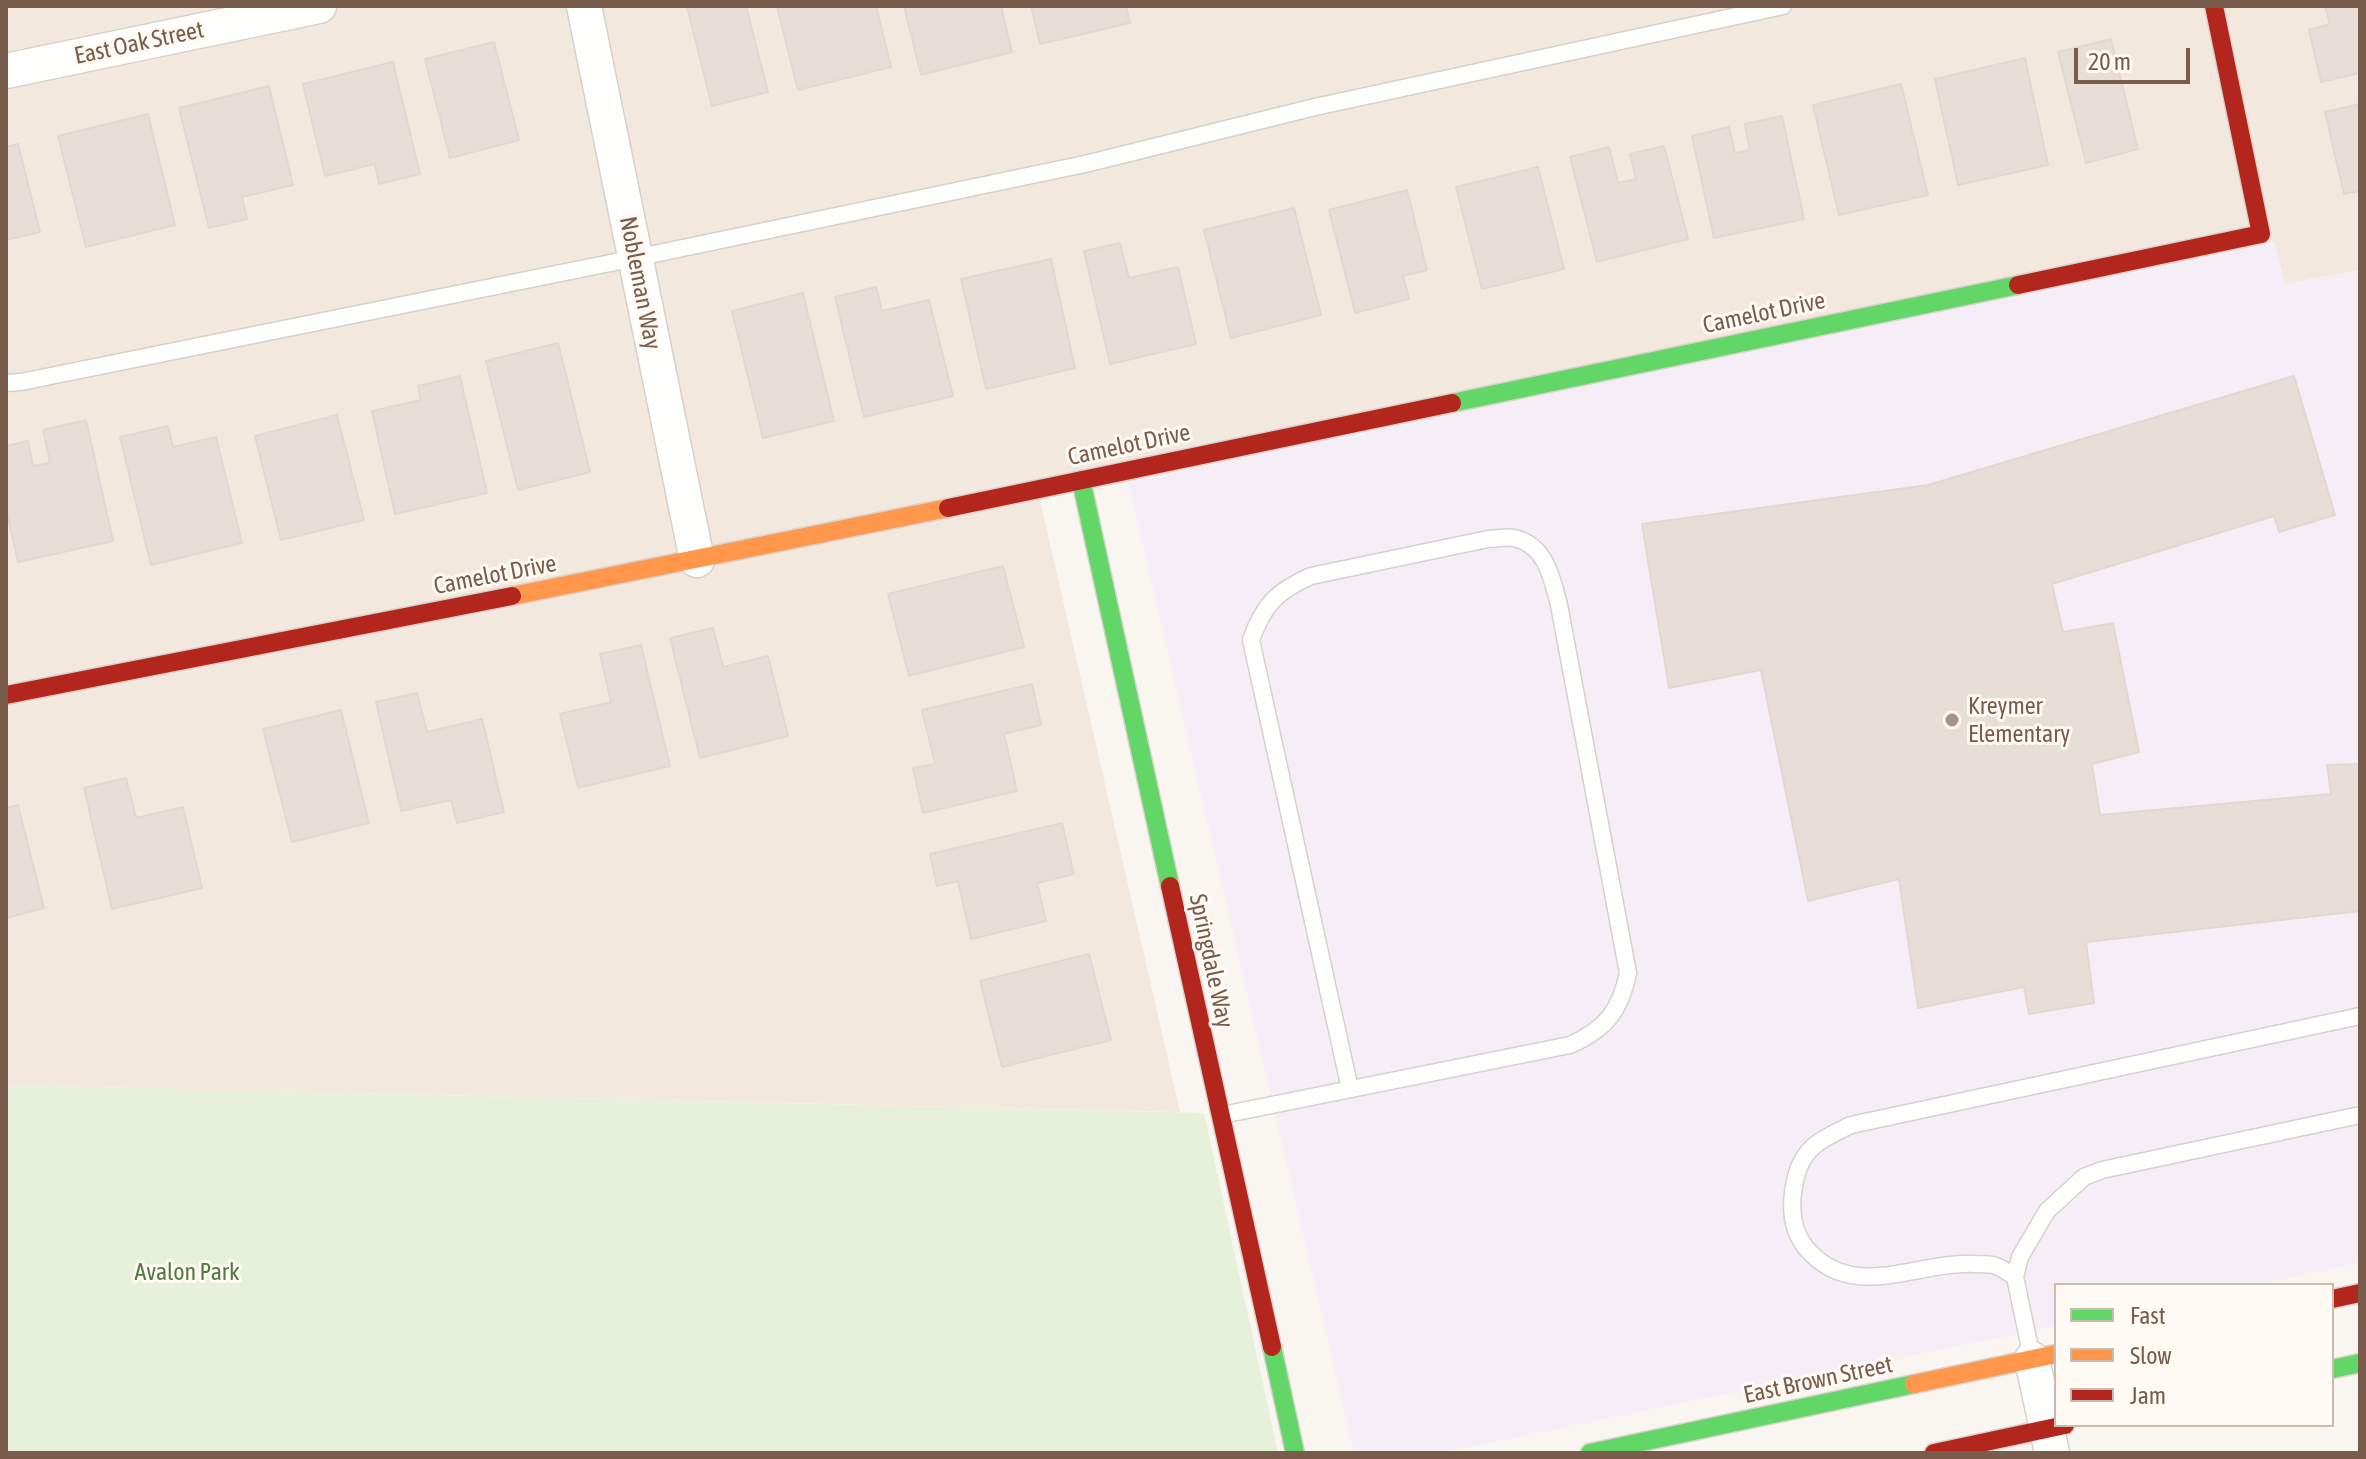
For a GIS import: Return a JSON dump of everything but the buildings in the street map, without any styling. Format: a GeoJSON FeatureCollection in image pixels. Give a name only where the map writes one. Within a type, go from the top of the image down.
{"type":"FeatureCollection","features":[{"type":"Feature","properties":{"kind":"street","name":"East Oak Street"},"geometry":{"type":"LineString","coordinates":[[6,71],[319,6]]}},
{"type":"Feature","properties":{"kind":"street","name":"Nobleman Way"},"geometry":{"type":"LineString","coordinates":[[584,6],[697,560]]}},
{"type":"Feature","properties":{"kind":"street","name":"Camelot Drive"},"geometry":{"type":"LineString","coordinates":[[6,695],[697,560],[2261,234],[2214,6]]}},
{"type":"Feature","properties":{"kind":"street","name":"Springdale Way"},"geometry":{"type":"LineString","coordinates":[[1081,480],[1295,1453]]}},
{"type":"Feature","properties":{"kind":"street"},"geometry":{"type":"LineString","coordinates":[[2334,1299],[2360,1293]]}},
{"type":"Feature","properties":{"kind":"street"},"geometry":{"type":"LineString","coordinates":[[1934,1453],[2055,1436],[2044,1357]]}},
{"type":"Feature","properties":{"kind":"street","name":"East Brown Street"},"geometry":{"type":"LineString","coordinates":[[1590,1453],[2044,1357]]}},
{"type":"Feature","properties":{"kind":"street"},"geometry":{"type":"LineString","coordinates":[[2334,1369],[2360,1363]]}},
{"type":"Feature","properties":{"kind":"lane"},"geometry":{"type":"LineString","coordinates":[[6,383],[635,258],[1085,164],[1330,103],[1783,6]]}},
{"type":"Feature","properties":{"kind":"lane"},"geometry":{"type":"LineString","coordinates":[[1220,1115],[1350,1089],[1570,1045],[1591,1036],[1606,1024],[1624,993],[1628,973],[1556,594],[1546,562],[1534,546],[1513,538],[1488,539],[1311,576],[1286,587],[1270,603],[1257,622],[1251,640],[1350,1089]]}},
{"type":"Feature","properties":{"kind":"lane"},"geometry":{"type":"LineString","coordinates":[[2015,1277],[1993,1265],[1966,1263],[1868,1278],[1840,1274],[1815,1258],[1799,1240],[1792,1215],[1799,1163],[1818,1140],[1851,1125],[2360,1016]]}},
{"type":"Feature","properties":{"kind":"lane"},"geometry":{"type":"LineString","coordinates":[[2044,1357],[2015,1277],[2020,1257],[2047,1211],[2084,1177],[2102,1170],[2360,1115]]}},
{"type":"Feature","properties":{"kind":"shaded area"},"geometry":{"type":"Polygon","coordinates":[[[6,6],[2360,6],[2360,270],[2285,284],[2274,242],[1040,500],[1180,1112],[6,1085],[6,6]]]}},
{"type":"Feature","properties":{"kind":"shaded area"},"geometry":{"type":"Polygon","coordinates":[[[2274,242],[2285,284],[2360,270],[2360,1263],[2262,1283],[2054,1283],[2054,1326],[1439,1453],[1354,1453],[1128,481],[2274,242]]]}},
{"type":"Feature","properties":{"kind":"green space","name":"Avalon Park"},"geometry":{"type":"Polygon","coordinates":[[[6,1085],[1204,1113],[1278,1453],[6,1453],[6,1085]]]}},
{"type":"Feature","properties":{"kind":"traffic: fast"},"geometry":{"type":"LineString","coordinates":[[1452,403],[2018,285]]}},
{"type":"Feature","properties":{"kind":"traffic: fast"},"geometry":{"type":"LineString","coordinates":[[1081,480],[1170,886]]}},
{"type":"Feature","properties":{"kind":"traffic: fast"},"geometry":{"type":"LineString","coordinates":[[1272,1347],[1295,1453]]}},
{"type":"Feature","properties":{"kind":"traffic: fast"},"geometry":{"type":"LineString","coordinates":[[2334,1369],[2360,1363]]}},
{"type":"Feature","properties":{"kind":"traffic: fast"},"geometry":{"type":"LineString","coordinates":[[1590,1453],[1914,1384]]}},
{"type":"Feature","properties":{"kind":"traffic: slow"},"geometry":{"type":"LineString","coordinates":[[512,596],[948,508]]}},
{"type":"Feature","properties":{"kind":"traffic: slow"},"geometry":{"type":"LineString","coordinates":[[1914,1384],[2054,1354]]}},
{"type":"Feature","properties":{"kind":"traffic: jam"},"geometry":{"type":"LineString","coordinates":[[2018,285],[2261,234],[2214,6]]}},
{"type":"Feature","properties":{"kind":"traffic: jam"},"geometry":{"type":"LineString","coordinates":[[948,508],[1452,403]]}},
{"type":"Feature","properties":{"kind":"traffic: jam"},"geometry":{"type":"LineString","coordinates":[[6,695],[512,596]]}},
{"type":"Feature","properties":{"kind":"traffic: jam"},"geometry":{"type":"LineString","coordinates":[[1170,886],[1272,1347]]}},
{"type":"Feature","properties":{"kind":"traffic: jam"},"geometry":{"type":"LineString","coordinates":[[2334,1299],[2360,1293]]}},
{"type":"Feature","properties":{"kind":"traffic: jam"},"geometry":{"type":"LineString","coordinates":[[1934,1453],[2056,1427]]}},
{"type":"Feature","properties":{"kind":"place","name":"Kreymer Elementary"},"geometry":{"type":"Point","coordinates":[1952,720]}}]}
